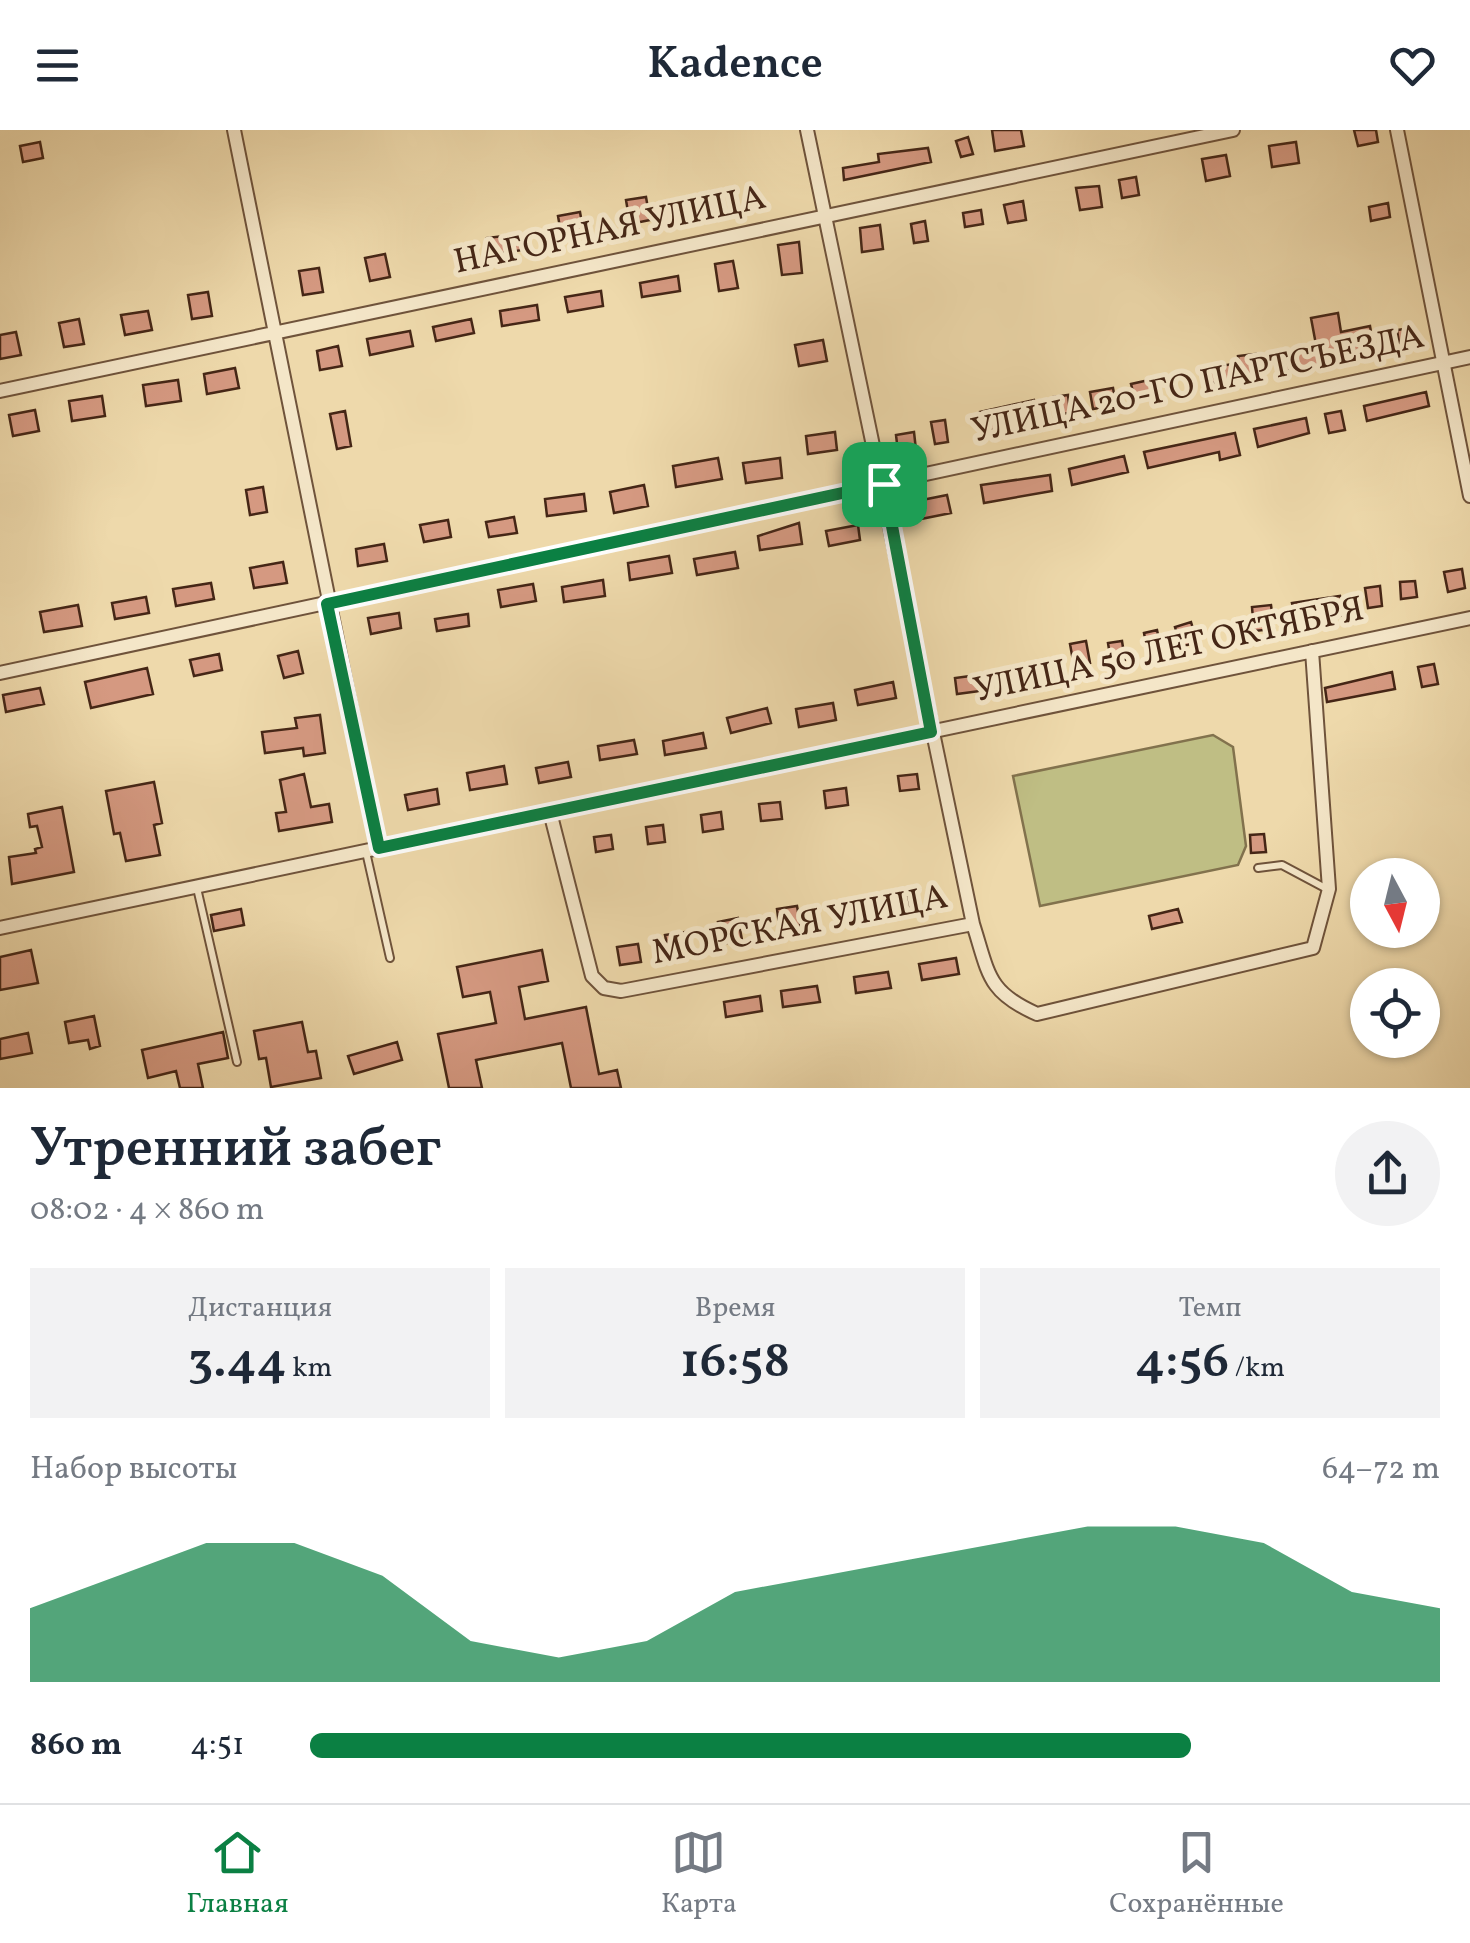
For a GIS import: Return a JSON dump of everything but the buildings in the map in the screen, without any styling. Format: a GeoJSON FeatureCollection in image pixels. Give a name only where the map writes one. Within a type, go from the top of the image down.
{"type":"FeatureCollection","features":[{"type":"Feature","properties":{"kind":"street"},"geometry":{"type":"LineString","coordinates":[[234,130],[372,850]]}},
{"type":"Feature","properties":{"kind":"street"},"geometry":{"type":"LineString","coordinates":[[807,130],[973,924]]}},
{"type":"Feature","properties":{"kind":"street","name":"НАГОРНАЯ УЛИЦА"},"geometry":{"type":"LineString","coordinates":[[0,391],[1233,130]]}},
{"type":"Feature","properties":{"kind":"street"},"geometry":{"type":"LineString","coordinates":[[1397,130],[1470,496]]}},
{"type":"Feature","properties":{"kind":"street","name":"УЛИЦА 20-ГО ПАРТСЪЕЗДА"},"geometry":{"type":"LineString","coordinates":[[0,673],[1470,356]]}},
{"type":"Feature","properties":{"kind":"street","name":"УЛИЦА 50 ЛЕТ ОКТЯБРЯ"},"geometry":{"type":"LineString","coordinates":[[0,928],[1470,618]]}},
{"type":"Feature","properties":{"kind":"street","name":"МОРСКАЯ УЛИЦА"},"geometry":{"type":"LineString","coordinates":[[550,812],[592,976],[604,988],[621,991],[973,924],[987,968],[1004,999],[1037,1014],[1313,948],[1329,889],[1312,651]]}},
{"type":"Feature","properties":{"kind":"lane"},"geometry":{"type":"LineString","coordinates":[[372,850],[390,958]]}},
{"type":"Feature","properties":{"kind":"lane"},"geometry":{"type":"LineString","coordinates":[[1258,868],[1282,865],[1329,889]]}},
{"type":"Feature","properties":{"kind":"lane"},"geometry":{"type":"LineString","coordinates":[[196,887],[237,1062]]}},
{"type":"Feature","properties":{"kind":"shaded area"},"geometry":{"type":"Polygon","coordinates":[[[1213,735],[1233,747],[1246,846],[1238,865],[1040,906],[1013,776],[1213,735]]]}},
{"type":"Feature","properties":{"kind":"route"},"geometry":{"type":"LineString","coordinates":[[884,484],[931,732],[379,848],[327,604],[884,484]]}}]}
